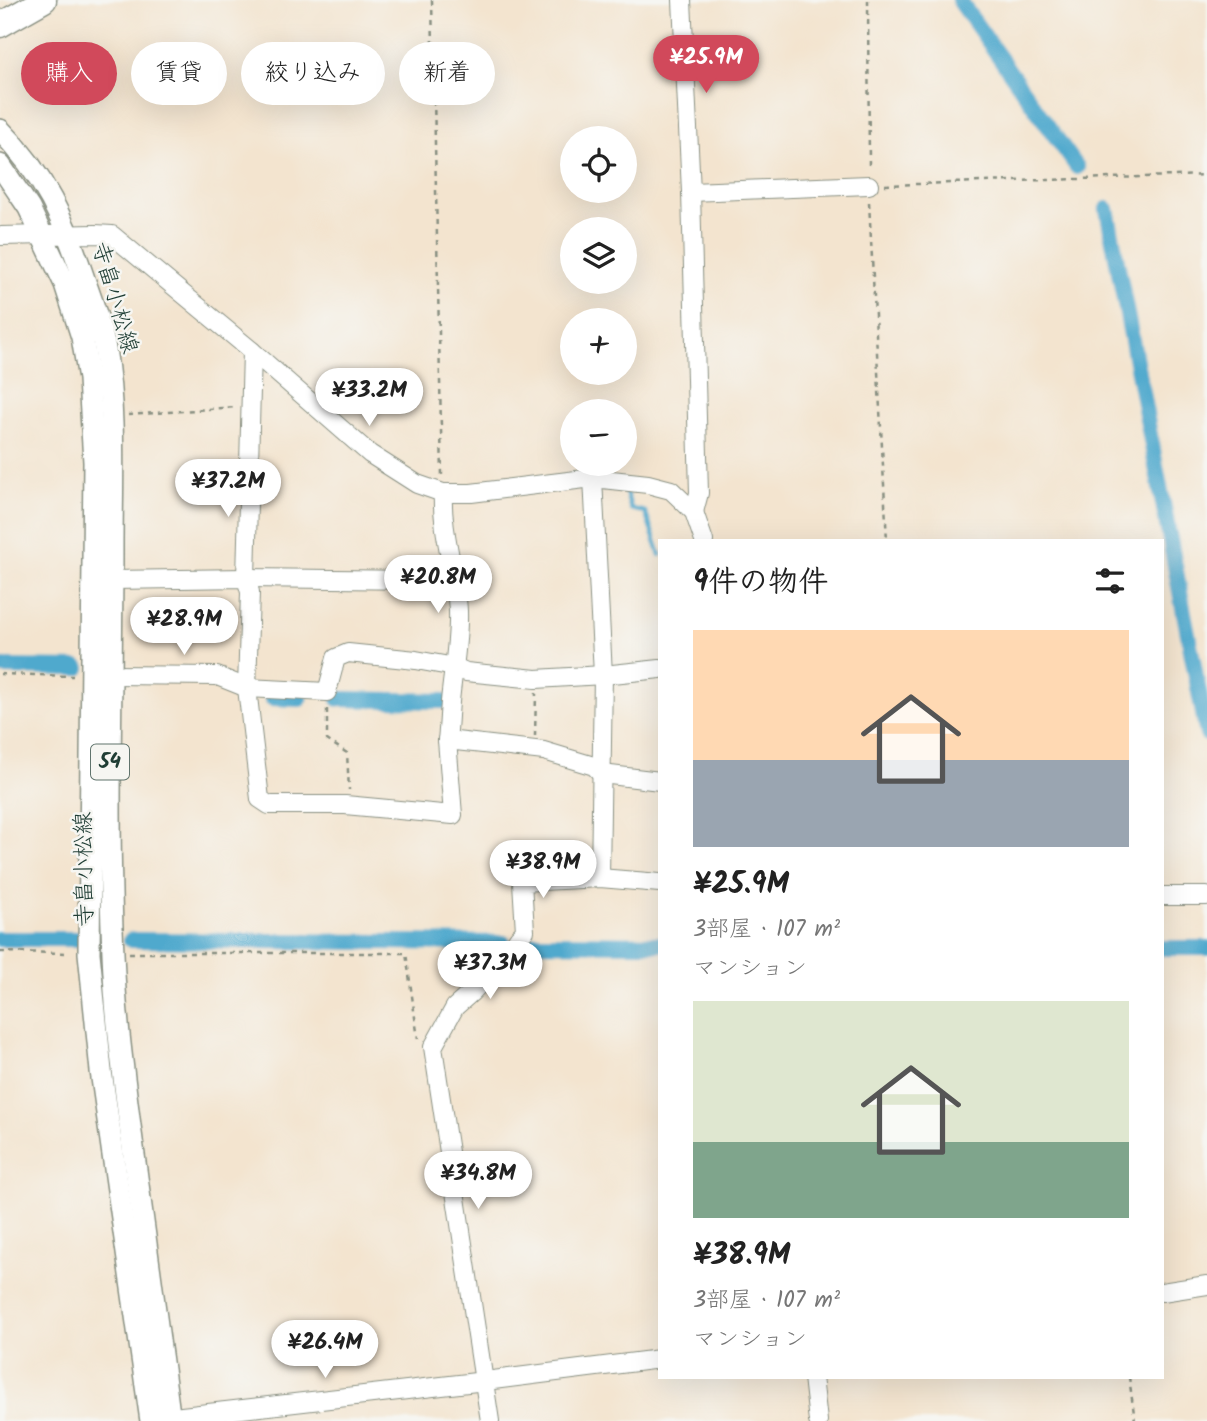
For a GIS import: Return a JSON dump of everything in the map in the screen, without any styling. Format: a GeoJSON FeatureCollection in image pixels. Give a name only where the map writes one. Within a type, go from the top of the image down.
{"type":"FeatureCollection","features":[{"type":"Feature","properties":{"kind":"highway"},"geometry":{"type":"LineString","coordinates":[[0,25],[44,0]]}},
{"type":"Feature","properties":{"kind":"main road","name":"寺畠小松線"},"geometry":{"type":"LineString","coordinates":[[0,130],[32,167],[55,203],[69,234],[105,347],[111,416],[112,580],[89,844],[89,953],[101,1071],[157,1420]]}},
{"type":"Feature","properties":{"kind":"main road","name":"寺畠小松線"},"geometry":{"type":"LineString","coordinates":[[0,165],[29,208],[72,302],[82,337],[89,379],[117,1017],[140,1209],[157,1420]]}},
{"type":"Feature","properties":{"kind":"street"},"geometry":{"type":"LineString","coordinates":[[682,0],[691,192],[699,493],[694,512]]}},
{"type":"Feature","properties":{"kind":"street"},"geometry":{"type":"LineString","coordinates":[[691,192],[869,185]]}},
{"type":"Feature","properties":{"kind":"street"},"geometry":{"type":"LineString","coordinates":[[0,236],[111,235],[370,454],[417,484],[443,493],[471,493],[593,478],[648,484],[671,490],[694,512],[704,539]]}},
{"type":"Feature","properties":{"kind":"street"},"geometry":{"type":"LineString","coordinates":[[251,351],[246,578],[250,592],[247,688],[260,799],[269,804],[350,806],[453,815],[447,740],[458,613],[442,510],[443,493]]}},
{"type":"Feature","properties":{"kind":"street"},"geometry":{"type":"LineString","coordinates":[[593,478],[603,675],[600,878]]}},
{"type":"Feature","properties":{"kind":"street"},"geometry":{"type":"LineString","coordinates":[[112,580],[418,580],[454,574]]}},
{"type":"Feature","properties":{"kind":"street"},"geometry":{"type":"LineString","coordinates":[[102,676],[217,676],[247,688],[327,692],[336,658],[348,653],[416,660],[455,667],[466,672],[536,679],[658,670]]}},
{"type":"Feature","properties":{"kind":"street"},"geometry":{"type":"LineString","coordinates":[[447,740],[544,751],[594,766],[602,774],[658,781]]}},
{"type":"Feature","properties":{"kind":"street"},"geometry":{"type":"LineString","coordinates":[[490,1421],[433,1048],[455,1007],[505,957],[525,931],[522,882],[600,878],[658,883]]}},
{"type":"Feature","properties":{"kind":"street"},"geometry":{"type":"LineString","coordinates":[[1164,896],[1207,896]]}},
{"type":"Feature","properties":{"kind":"street"},"geometry":{"type":"LineString","coordinates":[[1164,1292],[1207,1285]]}},
{"type":"Feature","properties":{"kind":"street"},"geometry":{"type":"LineString","coordinates":[[157,1420],[658,1359]]}},
{"type":"Feature","properties":{"kind":"street"},"geometry":{"type":"LineString","coordinates":[[813,1379],[818,1421]]}},
{"type":"Feature","properties":{"kind":"path"},"geometry":{"type":"LineString","coordinates":[[432,0],[443,493]]}},
{"type":"Feature","properties":{"kind":"path"},"geometry":{"type":"LineString","coordinates":[[868,0],[869,185],[887,539]]}},
{"type":"Feature","properties":{"kind":"path"},"geometry":{"type":"LineString","coordinates":[[869,185],[1207,175]]}},
{"type":"Feature","properties":{"kind":"path"},"geometry":{"type":"LineString","coordinates":[[111,416],[250,406]]}},
{"type":"Feature","properties":{"kind":"path"},"geometry":{"type":"LineString","coordinates":[[0,674],[102,676]]}},
{"type":"Feature","properties":{"kind":"path"},"geometry":{"type":"LineString","coordinates":[[534,750],[536,679]]}},
{"type":"Feature","properties":{"kind":"path"},"geometry":{"type":"LineString","coordinates":[[327,692],[327,740],[347,753],[350,806]]}},
{"type":"Feature","properties":{"kind":"path"},"geometry":{"type":"LineString","coordinates":[[0,952],[89,953]]}},
{"type":"Feature","properties":{"kind":"path"},"geometry":{"type":"LineString","coordinates":[[113,953],[406,953],[417,1038],[433,1048]]}},
{"type":"Feature","properties":{"kind":"path"},"geometry":{"type":"LineString","coordinates":[[1129,1379],[1135,1421]]}},
{"type":"Feature","properties":{"kind":"waterway"},"geometry":{"type":"LineString","coordinates":[[959,0],[1077,167]]}},
{"type":"Feature","properties":{"kind":"waterway"},"geometry":{"type":"LineString","coordinates":[[1107,209],[1207,734]]}},
{"type":"Feature","properties":{"kind":"waterway"},"geometry":{"type":"LineString","coordinates":[[626,492],[631,509],[645,512],[658,549]]}},
{"type":"Feature","properties":{"kind":"waterway"},"geometry":{"type":"LineString","coordinates":[[0,667],[78,668]]}},
{"type":"Feature","properties":{"kind":"waterway"},"geometry":{"type":"LineString","coordinates":[[272,698],[300,699]]}},
{"type":"Feature","properties":{"kind":"waterway"},"geometry":{"type":"LineString","coordinates":[[339,699],[442,701]]}},
{"type":"Feature","properties":{"kind":"waterway"},"geometry":{"type":"LineString","coordinates":[[0,939],[78,939]]}},
{"type":"Feature","properties":{"kind":"waterway"},"geometry":{"type":"LineString","coordinates":[[131,940],[503,943]]}},
{"type":"Feature","properties":{"kind":"waterway"},"geometry":{"type":"LineString","coordinates":[[527,943],[658,944]]}},
{"type":"Feature","properties":{"kind":"waterway"},"geometry":{"type":"LineString","coordinates":[[1164,948],[1207,948]]}}]}
